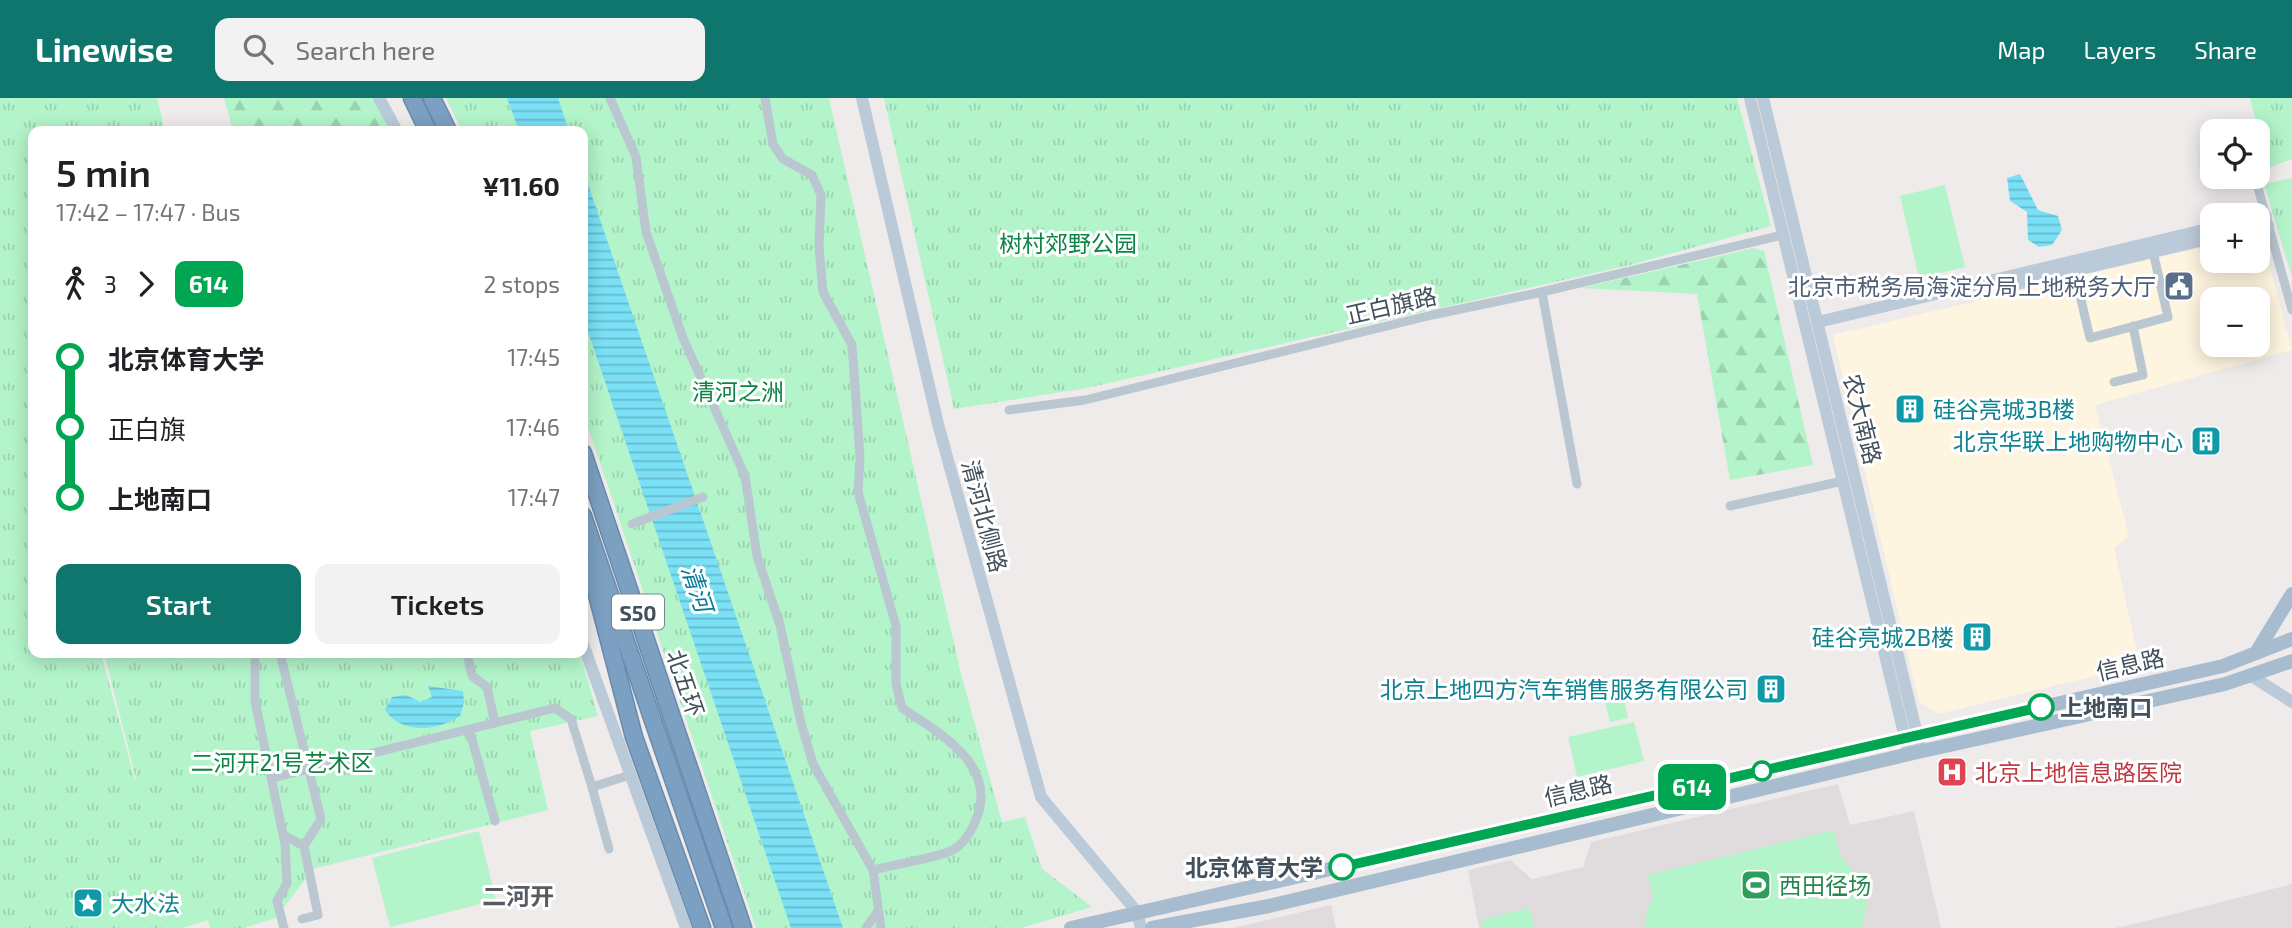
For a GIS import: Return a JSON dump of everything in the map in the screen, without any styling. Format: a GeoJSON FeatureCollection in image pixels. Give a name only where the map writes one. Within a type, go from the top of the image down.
{"type":"FeatureCollection","features":[{"type":"Feature","properties":{"kind":"highway"},"geometry":{"type":"LineString","coordinates":[[412,98],[426,126]]}},
{"type":"Feature","properties":{"kind":"highway"},"geometry":{"type":"LineString","coordinates":[[432,98],[446,126]]}},
{"type":"Feature","properties":{"kind":"highway","name":"北五环"},"geometry":{"type":"LineString","coordinates":[[588,468],[743,928]]}},
{"type":"Feature","properties":{"kind":"highway","name":"北五环"},"geometry":{"type":"LineString","coordinates":[[588,530],[724,928]]}},
{"type":"Feature","properties":{"kind":"highway"},"geometry":{"type":"LineString","coordinates":[[588,560],[634,737],[702,928]]}},
{"type":"Feature","properties":{"kind":"main road"},"geometry":{"type":"LineString","coordinates":[[2256,653],[2292,594]]}},
{"type":"Feature","properties":{"kind":"main road","name":"信息路"},"geometry":{"type":"LineString","coordinates":[[1071,928],[2223,666],[2292,639]]}},
{"type":"Feature","properties":{"kind":"main road","name":"信息路"},"geometry":{"type":"LineString","coordinates":[[1152,928],[1269,906],[1915,752],[2212,687],[2292,661]]}},
{"type":"Feature","properties":{"kind":"street"},"geometry":{"type":"LineString","coordinates":[[379,98],[394,126]]}},
{"type":"Feature","properties":{"kind":"street"},"geometry":{"type":"LineString","coordinates":[[610,98],[636,157],[646,232],[683,338],[744,475],[757,556],[780,625],[801,723],[813,764],[873,870],[881,928]]}},
{"type":"Feature","properties":{"kind":"street"},"geometry":{"type":"LineString","coordinates":[[765,98],[772,144],[783,159],[813,175],[821,195],[819,247],[823,292],[852,345],[860,457],[858,492],[896,626],[896,684],[902,708],[958,747],[978,773],[982,804],[972,829],[956,848],[942,855],[905,860],[873,870]]}},
{"type":"Feature","properties":{"kind":"street","name":"清河北侧路"},"geometry":{"type":"LineString","coordinates":[[862,98],[938,424],[1041,797],[1138,912]]}},
{"type":"Feature","properties":{"kind":"street","name":"农大南路"},"geometry":{"type":"LineString","coordinates":[[1750,98],[1843,481],[1912,736]]}},
{"type":"Feature","properties":{"kind":"street","name":"农大南路"},"geometry":{"type":"LineString","coordinates":[[1763,98],[1819,326],[1912,736]]}},
{"type":"Feature","properties":{"kind":"street"},"geometry":{"type":"LineString","coordinates":[[1819,326],[2200,231]]}},
{"type":"Feature","properties":{"kind":"street","name":"正白旗路"},"geometry":{"type":"LineString","coordinates":[[1009,410],[1085,400],[1432,315],[1542,292],[1783,234]]}},
{"type":"Feature","properties":{"kind":"street"},"geometry":{"type":"LineString","coordinates":[[1819,326],[2200,241]]}},
{"type":"Feature","properties":{"kind":"street"},"geometry":{"type":"LineString","coordinates":[[2270,245],[2292,310]]}},
{"type":"Feature","properties":{"kind":"street"},"geometry":{"type":"LineString","coordinates":[[2074,270],[2090,338],[2168,317],[2153,252]]}},
{"type":"Feature","properties":{"kind":"street"},"geometry":{"type":"LineString","coordinates":[[1542,292],[1577,484]]}},
{"type":"Feature","properties":{"kind":"street"},"geometry":{"type":"LineString","coordinates":[[2114,382],[2144,374],[2133,327]]}},
{"type":"Feature","properties":{"kind":"street"},"geometry":{"type":"LineString","coordinates":[[1730,506],[1843,481]]}},
{"type":"Feature","properties":{"kind":"street"},"geometry":{"type":"LineString","coordinates":[[632,524],[703,497]]}},
{"type":"Feature","properties":{"kind":"street"},"geometry":{"type":"LineString","coordinates":[[255,658],[255,701],[283,835],[287,883],[277,901],[284,928]]}},
{"type":"Feature","properties":{"kind":"street"},"geometry":{"type":"LineString","coordinates":[[281,658],[321,819],[304,846],[318,915],[302,919]]}},
{"type":"Feature","properties":{"kind":"street"},"geometry":{"type":"LineString","coordinates":[[468,658],[472,676],[487,687],[495,723]]}},
{"type":"Feature","properties":{"kind":"street"},"geometry":{"type":"LineString","coordinates":[[588,658],[686,928]]}},
{"type":"Feature","properties":{"kind":"street"},"geometry":{"type":"LineString","coordinates":[[2250,676],[2292,702]]}},
{"type":"Feature","properties":{"kind":"street"},"geometry":{"type":"LineString","coordinates":[[272,778],[555,708],[571,719],[609,849]]}},
{"type":"Feature","properties":{"kind":"street"},"geometry":{"type":"LineString","coordinates":[[468,729],[495,821]]}},
{"type":"Feature","properties":{"kind":"street"},"geometry":{"type":"LineString","coordinates":[[1912,736],[1915,752]]}},
{"type":"Feature","properties":{"kind":"street"},"geometry":{"type":"LineString","coordinates":[[593,787],[630,775]]}},
{"type":"Feature","properties":{"kind":"street"},"geometry":{"type":"LineString","coordinates":[[283,835],[304,846]]}},
{"type":"Feature","properties":{"kind":"street"},"geometry":{"type":"LineString","coordinates":[[866,928],[878,911]]}},
{"type":"Feature","properties":{"kind":"street"},"geometry":{"type":"LineString","coordinates":[[1138,912],[1141,928]]}},
{"type":"Feature","properties":{"kind":"shaded area"},"geometry":{"type":"Polygon","coordinates":[[[2200,248],[2200,273],[2270,273],[2270,267],[2292,350],[2270,356],[2270,287],[2200,287],[2200,357],[2267,357],[2095,405],[2129,537],[2114,548],[2140,665],[1938,714],[1919,702],[1833,335],[2200,248]]]}},
{"type":"Feature","properties":{"kind":"shaded area"},"geometry":{"type":"Polygon","coordinates":[[[1838,784],[1850,825],[1914,811],[1941,928],[1479,928],[1468,870],[1510,860],[1532,879],[1583,867],[1591,842],[1838,784]]]}},
{"type":"Feature","properties":{"kind":"shaded area"},"geometry":{"type":"Polygon","coordinates":[[[2292,884],[2292,928],[2115,928],[2142,922],[2292,884]]]}},
{"type":"Feature","properties":{"kind":"shaded area","name":"北京体育大学"},"geometry":{"type":"Polygon","coordinates":[[[1331,905],[1336,928],[1232,928],[1331,905]]]}},
{"type":"Feature","properties":{"kind":"green space","name":"二河开21号艺术区"},"geometry":{"type":"Polygon","coordinates":[[[0,98],[157,98],[164,126],[28,126],[28,658],[102,658],[135,780],[141,778],[136,779],[105,658],[581,658],[598,716],[530,731],[548,810],[313,869],[276,918],[243,928],[210,928],[208,920],[182,928],[0,928],[0,98]]]}},
{"type":"Feature","properties":{"kind":"green space"},"geometry":{"type":"Polygon","coordinates":[[[224,98],[376,98],[391,126],[232,126],[224,98]]]}},
{"type":"Feature","properties":{"kind":"green space","name":"清河之洲"},"geometry":{"type":"Polygon","coordinates":[[[446,98],[829,98],[961,674],[1002,822],[1025,817],[1042,869],[1092,907],[1021,928],[756,928],[588,427],[588,126],[460,126],[446,98]]]}},
{"type":"Feature","properties":{"kind":"green space","name":"树村郊野公园"},"geometry":{"type":"Polygon","coordinates":[[[884,98],[1737,98],[1771,226],[1630,265],[1087,388],[954,409],[884,98]]]}},
{"type":"Feature","properties":{"kind":"green space"},"geometry":{"type":"Polygon","coordinates":[[[2250,98],[2292,98],[2292,159],[2270,167],[2270,119],[2255,119],[2250,98]]]}},
{"type":"Feature","properties":{"kind":"green space"},"geometry":{"type":"Polygon","coordinates":[[[2292,178],[2292,277],[2266,189],[2270,189],[2270,183],[2292,178]]]}},
{"type":"Feature","properties":{"kind":"green space"},"geometry":{"type":"Polygon","coordinates":[[[1945,185],[1965,267],[1919,278],[1900,196],[1945,185]]]}},
{"type":"Feature","properties":{"kind":"green space"},"geometry":{"type":"Polygon","coordinates":[[[1754,248],[1764,251],[1813,465],[1730,480],[1697,294],[1581,288],[1754,248]]]}},
{"type":"Feature","properties":{"kind":"green space"},"geometry":{"type":"Polygon","coordinates":[[[1620,683],[1628,718],[1610,722],[1601,687],[1620,683]]]}},
{"type":"Feature","properties":{"kind":"green space"},"geometry":{"type":"Polygon","coordinates":[[[1634,722],[1644,761],[1577,777],[1568,737],[1634,722]]]}},
{"type":"Feature","properties":{"kind":"green space","name":"西田径场"},"geometry":{"type":"Polygon","coordinates":[[[1834,830],[1840,855],[1860,879],[1867,904],[1862,928],[1645,928],[1647,910],[1653,898],[1648,875],[1834,830]]]}},
{"type":"Feature","properties":{"kind":"green space"},"geometry":{"type":"Polygon","coordinates":[[[479,831],[496,900],[390,927],[372,858],[479,831]]]}},
{"type":"Feature","properties":{"kind":"green space"},"geometry":{"type":"Polygon","coordinates":[[[1529,908],[1535,928],[1483,928],[1481,920],[1529,908]]]}},
{"type":"Feature","properties":{"kind":"water"},"geometry":{"type":"Polygon","coordinates":[[[507,98],[558,98],[567,126],[517,126],[507,98]]]}},
{"type":"Feature","properties":{"kind":"water"},"geometry":{"type":"Polygon","coordinates":[[[2020,174],[2038,210],[2058,216],[2062,230],[2052,245],[2039,247],[2028,240],[2027,212],[2010,201],[2007,178],[2020,174]]]}},
{"type":"Feature","properties":{"kind":"water","name":"清河"},"geometry":{"type":"Polygon","coordinates":[[[588,185],[843,928],[791,928],[588,332],[588,185]]]}},
{"type":"Feature","properties":{"kind":"water"},"geometry":{"type":"Polygon","coordinates":[[[428,686],[463,691],[464,703],[460,716],[441,725],[420,728],[401,724],[385,710],[392,697],[406,695],[421,702],[432,697],[428,686]]]}},
{"type":"Feature","properties":{"kind":"bus line","name":"614"},"geometry":{"type":"LineString","coordinates":[[1342,867],[2041,707]]}},
{"type":"Feature","properties":{"kind":"place","name":"北京市税务局海淀分局上地税务大厅"},"geometry":{"type":"Point","coordinates":[2179,286]}},
{"type":"Feature","properties":{"kind":"place","name":"硅谷亮城3B楼"},"geometry":{"type":"Point","coordinates":[1910,409]}},
{"type":"Feature","properties":{"kind":"place","name":"北京华联上地购物中心"},"geometry":{"type":"Point","coordinates":[2206,441]}},
{"type":"Feature","properties":{"kind":"place","name":"硅谷亮城2B楼"},"geometry":{"type":"Point","coordinates":[1977,637]}},
{"type":"Feature","properties":{"kind":"place","name":"北京上地四方汽车销售服务有限公司"},"geometry":{"type":"Point","coordinates":[1771,689]}},
{"type":"Feature","properties":{"kind":"place","name":"上地南口"},"geometry":{"type":"Point","coordinates":[2041,707]}},
{"type":"Feature","properties":{"kind":"place","name":"北京上地信息路医院"},"geometry":{"type":"Point","coordinates":[1952,772]}},
{"type":"Feature","properties":{"kind":"place","name":"北京体育大学"},"geometry":{"type":"Point","coordinates":[1342,867]}},
{"type":"Feature","properties":{"kind":"place","name":"西田径场"},"geometry":{"type":"Point","coordinates":[1756,885]}},
{"type":"Feature","properties":{"kind":"place","name":"大水法"},"geometry":{"type":"Point","coordinates":[88,903]}},
{"type":"Feature","properties":{"kind":"district","name":"二河开"},"geometry":{"type":"Point","coordinates":[518,895]}}]}
